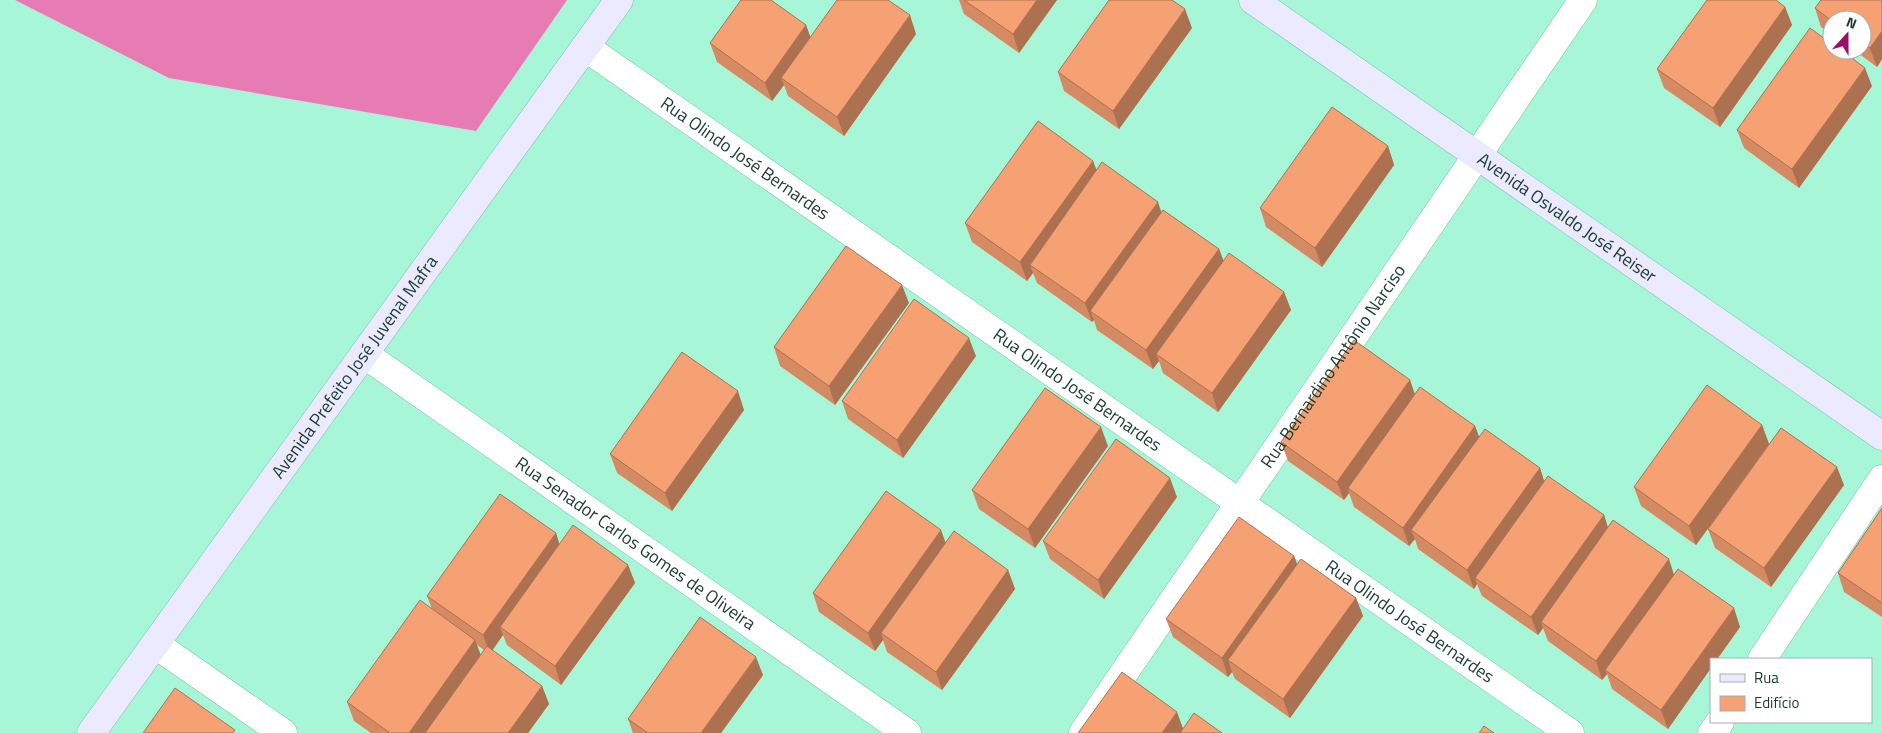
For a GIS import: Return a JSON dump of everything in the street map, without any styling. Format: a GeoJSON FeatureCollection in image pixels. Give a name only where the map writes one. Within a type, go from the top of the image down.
{"type":"FeatureCollection","features":[{"type":"Feature","properties":{"kind":"main road","name":"Avenida Prefeito José Juvenal Mafra"},"geometry":{"type":"LineString","coordinates":[[91,733],[619,0]]}},
{"type":"Feature","properties":{"kind":"main road","name":"Avenida Osvaldo José Reiser"},"geometry":{"type":"LineString","coordinates":[[1253,0],[1882,436]]}},
{"type":"Feature","properties":{"kind":"street","name":"Rua Bernardino Antônio Narciso"},"geometry":{"type":"LineString","coordinates":[[1083,733],[1583,0]]}},
{"type":"Feature","properties":{"kind":"street","name":"Rua Olindo José Bernardes"},"geometry":{"type":"LineString","coordinates":[[585,47],[1570,733]]}},
{"type":"Feature","properties":{"kind":"street","name":"Rua Senador Carlos Gomes de Oliveira"},"geometry":{"type":"LineString","coordinates":[[364,354],[907,733]]}},
{"type":"Feature","properties":{"kind":"street"},"geometry":{"type":"LineString","coordinates":[[1763,658],[1882,479]]}},
{"type":"Feature","properties":{"kind":"street"},"geometry":{"type":"LineString","coordinates":[[155,644],[283,733]]}},
{"type":"Feature","properties":{"kind":"shaded area"},"geometry":{"type":"Polygon","coordinates":[[[15,0],[567,0],[476,131],[169,78],[15,0]]]}},
{"type":"Feature","properties":{"kind":"building"},"geometry":{"type":"Polygon","coordinates":[[[741,0],[771,0],[806,25],[765,83],[710,43],[741,0]]]}},
{"type":"Feature","properties":{"kind":"building"},"geometry":{"type":"Polygon","coordinates":[[[837,0],[888,0],[910,15],[837,117],[781,78],[837,0]]]}},
{"type":"Feature","properties":{"kind":"building"},"geometry":{"type":"Polygon","coordinates":[[[964,0],[1037,0],[1013,34],[964,0]]]}},
{"type":"Feature","properties":{"kind":"building"},"geometry":{"type":"Polygon","coordinates":[[[1109,0],[1172,0],[1185,9],[1113,111],[1058,72],[1109,0]]]}},
{"type":"Feature","properties":{"kind":"building"},"geometry":{"type":"Polygon","coordinates":[[[1707,0],[1776,0],[1785,7],[1713,108],[1657,69],[1707,0]]]}},
{"type":"Feature","properties":{"kind":"building"},"geometry":{"type":"Polygon","coordinates":[[[1821,0],[1882,0],[1882,31],[1872,45],[1872,10],[1822,10],[1822,13],[1815,8],[1821,0]]]}},
{"type":"Feature","properties":{"kind":"building"},"geometry":{"type":"Polygon","coordinates":[[[1810,28],[1822,37],[1822,60],[1854,60],[1865,68],[1792,169],[1737,130],[1810,28]]]}},
{"type":"Feature","properties":{"kind":"building"},"geometry":{"type":"Polygon","coordinates":[[[1332,107],[1388,146],[1315,248],[1260,208],[1332,107]]]}},
{"type":"Feature","properties":{"kind":"building"},"geometry":{"type":"Polygon","coordinates":[[[1038,121],[1093,161],[1020,262],[965,223],[1038,121]]]}},
{"type":"Feature","properties":{"kind":"building"},"geometry":{"type":"Polygon","coordinates":[[[1102,162],[1158,202],[1085,303],[1030,265],[1102,162]]]}},
{"type":"Feature","properties":{"kind":"building"},"geometry":{"type":"Polygon","coordinates":[[[1163,210],[1219,249],[1146,350],[1090,311],[1163,210]]]}},
{"type":"Feature","properties":{"kind":"building"},"geometry":{"type":"Polygon","coordinates":[[[846,246],[902,285],[829,386],[774,347],[846,246]]]}},
{"type":"Feature","properties":{"kind":"building"},"geometry":{"type":"Polygon","coordinates":[[[1229,253],[1284,292],[1212,393],[1156,354],[1229,253]]]}},
{"type":"Feature","properties":{"kind":"building"},"geometry":{"type":"Polygon","coordinates":[[[914,299],[969,338],[897,440],[842,401],[914,299]]]}},
{"type":"Feature","properties":{"kind":"building"},"geometry":{"type":"Polygon","coordinates":[[[1354,340],[1410,380],[1337,482],[1281,442],[1354,340]]]}},
{"type":"Feature","properties":{"kind":"building"},"geometry":{"type":"Polygon","coordinates":[[[682,352],[738,391],[665,493],[610,454],[682,352]]]}},
{"type":"Feature","properties":{"kind":"building"},"geometry":{"type":"Polygon","coordinates":[[[1707,385],[1762,425],[1689,526],[1634,487],[1707,385]]]}},
{"type":"Feature","properties":{"kind":"building"},"geometry":{"type":"Polygon","coordinates":[[[1420,387],[1475,426],[1403,528],[1348,488],[1420,387]]]}},
{"type":"Feature","properties":{"kind":"building"},"geometry":{"type":"Polygon","coordinates":[[[1045,388],[1101,427],[1028,529],[972,490],[1045,388]]]}},
{"type":"Feature","properties":{"kind":"building"},"geometry":{"type":"Polygon","coordinates":[[[1781,428],[1837,467],[1764,568],[1708,529],[1781,428]]]}},
{"type":"Feature","properties":{"kind":"building"},"geometry":{"type":"Polygon","coordinates":[[[1485,429],[1540,468],[1467,570],[1411,530],[1485,429]]]}},
{"type":"Feature","properties":{"kind":"building"},"geometry":{"type":"Polygon","coordinates":[[[1116,439],[1170,478],[1098,580],[1043,541],[1116,439]]]}},
{"type":"Feature","properties":{"kind":"building"},"geometry":{"type":"Polygon","coordinates":[[[1548,476],[1604,515],[1531,617],[1475,578],[1548,476]]]}},
{"type":"Feature","properties":{"kind":"building"},"geometry":{"type":"Polygon","coordinates":[[[886,491],[941,530],[868,633],[813,593],[886,491]]]}},
{"type":"Feature","properties":{"kind":"building"},"geometry":{"type":"Polygon","coordinates":[[[500,494],[556,533],[483,635],[427,596],[500,494]]]}},
{"type":"Feature","properties":{"kind":"building"},"geometry":{"type":"Polygon","coordinates":[[[1882,508],[1882,603],[1838,573],[1882,508]]]}},
{"type":"Feature","properties":{"kind":"building"},"geometry":{"type":"Polygon","coordinates":[[[1239,517],[1294,556],[1222,658],[1166,619],[1239,517]]]}},
{"type":"Feature","properties":{"kind":"building"},"geometry":{"type":"Polygon","coordinates":[[[1613,520],[1669,559],[1596,661],[1541,622],[1613,520]]]}},
{"type":"Feature","properties":{"kind":"building"},"geometry":{"type":"Polygon","coordinates":[[[573,525],[628,565],[555,666],[500,627],[573,525]]]}},
{"type":"Feature","properties":{"kind":"building"},"geometry":{"type":"Polygon","coordinates":[[[954,531],[1008,570],[936,672],[881,633],[954,531]]]}},
{"type":"Feature","properties":{"kind":"building"},"geometry":{"type":"Polygon","coordinates":[[[1301,559],[1356,598],[1283,699],[1228,660],[1301,559]]]}},
{"type":"Feature","properties":{"kind":"building"},"geometry":{"type":"Polygon","coordinates":[[[1678,569],[1734,608],[1661,710],[1605,670],[1678,569]]]}},
{"type":"Feature","properties":{"kind":"building"},"geometry":{"type":"Polygon","coordinates":[[[420,600],[475,640],[409,733],[390,733],[347,702],[420,600]]]}},
{"type":"Feature","properties":{"kind":"building"},"geometry":{"type":"Polygon","coordinates":[[[700,617],[756,657],[701,733],[648,733],[628,719],[700,617]]]}},
{"type":"Feature","properties":{"kind":"building"},"geometry":{"type":"Polygon","coordinates":[[[487,646],[542,686],[508,733],[425,733],[487,646]]]}},
{"type":"Feature","properties":{"kind":"building"},"geometry":{"type":"Polygon","coordinates":[[[1122,672],[1177,712],[1162,733],[1078,733],[1122,672]]]}},
{"type":"Feature","properties":{"kind":"building"},"geometry":{"type":"Polygon","coordinates":[[[175,688],[235,730],[233,733],[143,733],[175,688]]]}},
{"type":"Feature","properties":{"kind":"building"},"geometry":{"type":"Polygon","coordinates":[[[1194,713],[1222,733],[1180,733],[1194,713]]]}},
{"type":"Feature","properties":{"kind":"building"},"geometry":{"type":"Polygon","coordinates":[[[1484,726],[1494,733],[1479,733],[1484,726]]]}}]}
